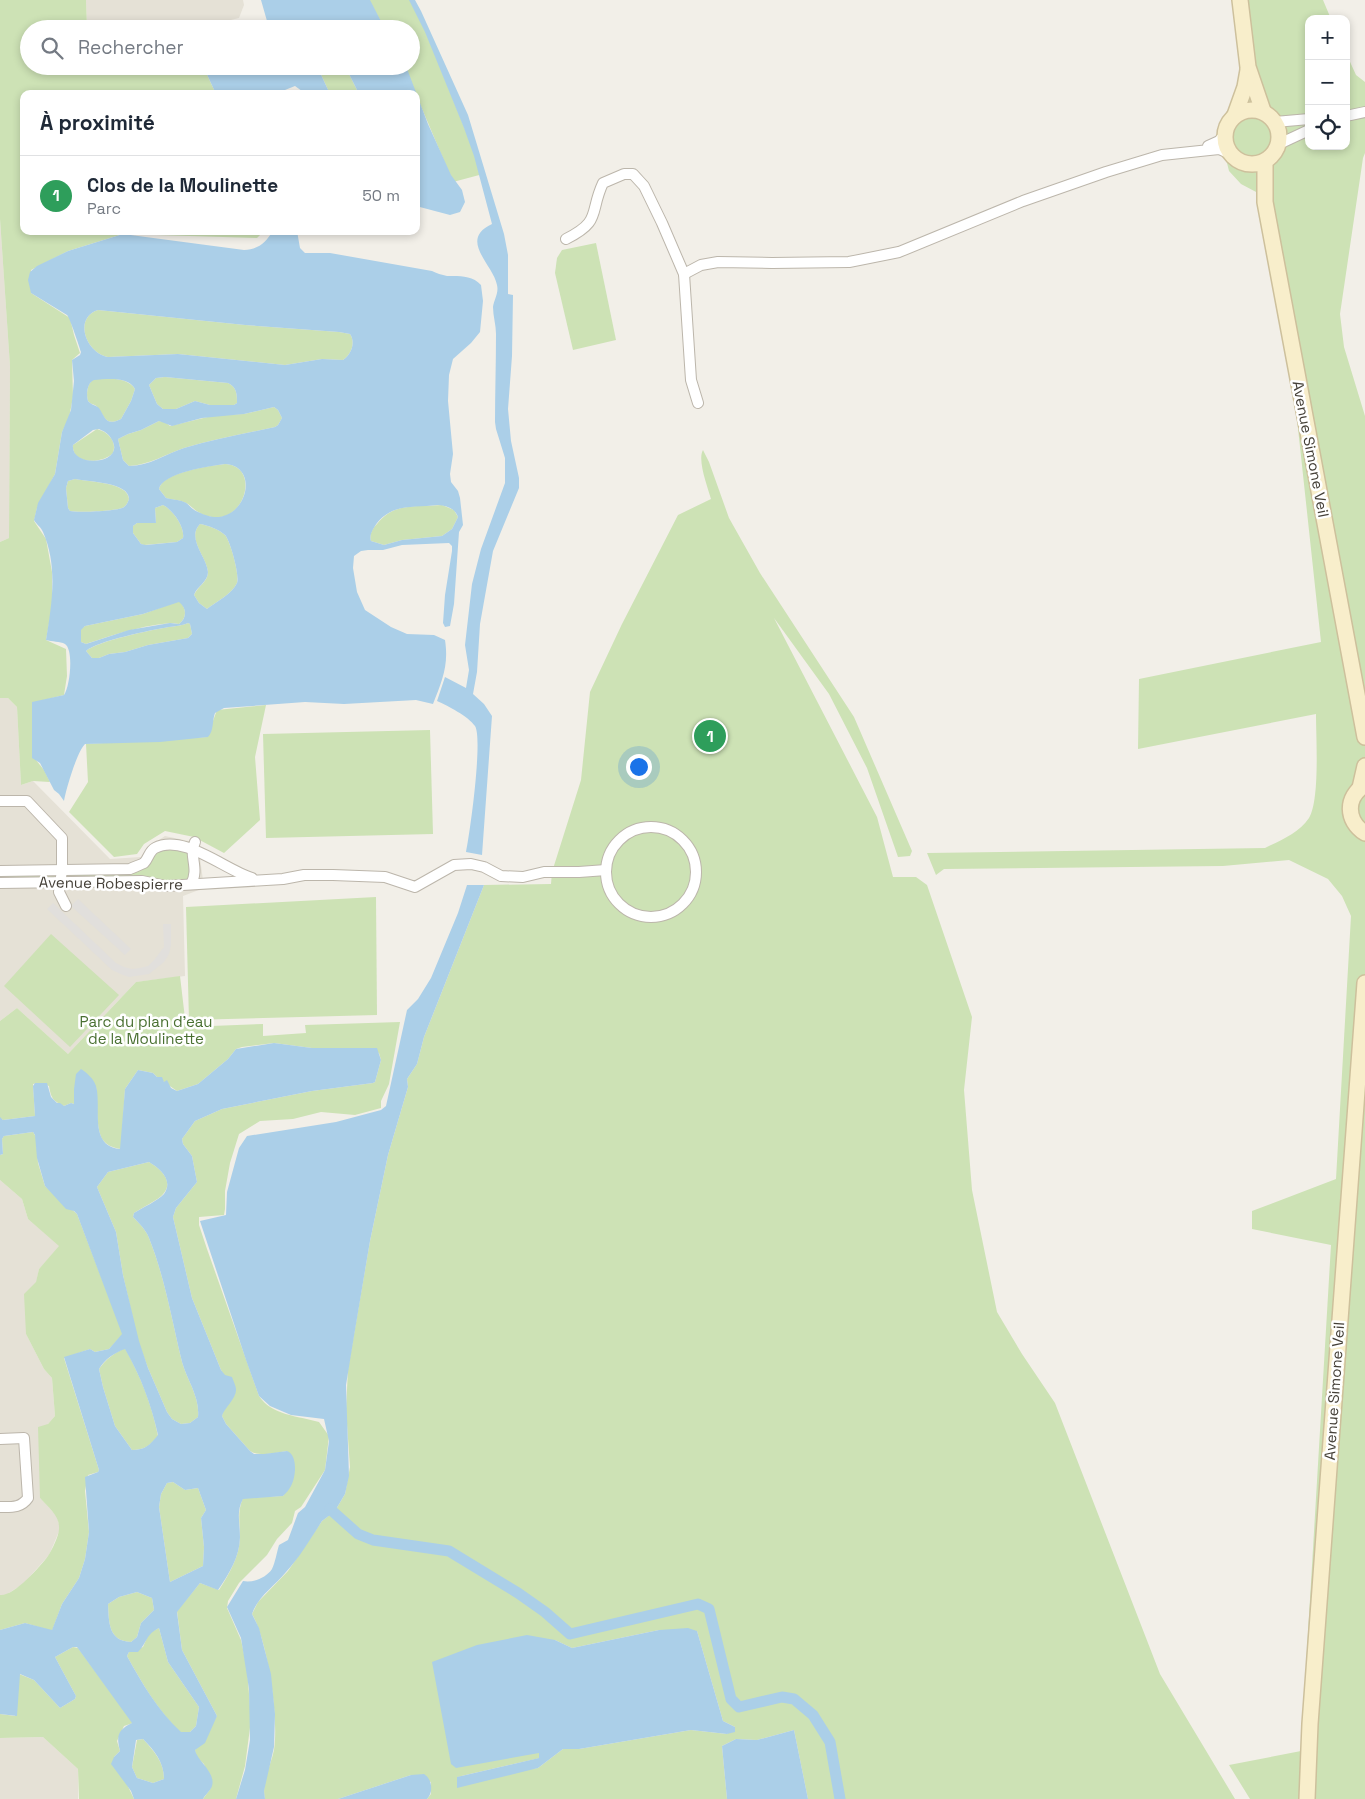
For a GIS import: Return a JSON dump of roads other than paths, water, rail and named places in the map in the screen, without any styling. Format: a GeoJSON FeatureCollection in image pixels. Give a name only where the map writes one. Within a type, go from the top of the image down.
{"type":"FeatureCollection","features":[{"type":"Feature","properties":{"kind":"main road"},"geometry":{"type":"LineString","coordinates":[[1240,0],[1248,66],[1263,111]]}},
{"type":"Feature","properties":{"kind":"main road"},"geometry":{"type":"LineString","coordinates":[[1248,66],[1245,87],[1235,115],[1225,134],[1226,144],[1253,176],[1265,202]]}},
{"type":"Feature","properties":{"kind":"main road"},"geometry":{"type":"LineString","coordinates":[[1235,115],[1252,109],[1263,111],[1275,122],[1280,136],[1279,144],[1272,156],[1265,161],[1251,164],[1238,159]]}},
{"type":"Feature","properties":{"kind":"main road","name":"Avenue Simone Veil"},"geometry":{"type":"LineString","coordinates":[[1265,161],[1265,202],[1365,737]]}},
{"type":"Feature","properties":{"kind":"main road"},"geometry":{"type":"LineString","coordinates":[[1364,835],[1354,823],[1350,810],[1352,798],[1363,786],[1365,766]]}},
{"type":"Feature","properties":{"kind":"main road","name":"Avenue Simone Veil"},"geometry":{"type":"LineString","coordinates":[[1307,1799],[1311,1705],[1365,983]]}},
{"type":"Feature","properties":{"kind":"street"},"geometry":{"type":"LineString","coordinates":[[1350,115],[1365,112]]}},
{"type":"Feature","properties":{"kind":"street"},"geometry":{"type":"LineString","coordinates":[[1275,122],[1305,119]]}},
{"type":"Feature","properties":{"kind":"street"},"geometry":{"type":"LineString","coordinates":[[1279,144],[1305,132]]}},
{"type":"Feature","properties":{"kind":"street"},"geometry":{"type":"LineString","coordinates":[[1198,151],[1220,142],[1225,134]]}},
{"type":"Feature","properties":{"kind":"street"},"geometry":{"type":"LineString","coordinates":[[684,274],[701,265],[718,262],[849,262],[899,252],[1023,201],[1162,155],[1220,149],[1238,159]]}},
{"type":"Feature","properties":{"kind":"street"},"geometry":{"type":"LineString","coordinates":[[566,239],[580,232],[588,224],[595,213],[603,183],[624,174],[633,174],[644,186],[684,274],[691,380],[698,404]]}},
{"type":"Feature","properties":{"kind":"street"},"geometry":{"type":"LineString","coordinates":[[0,801],[27,800],[62,838],[62,870],[59,892],[66,906]]}},
{"type":"Feature","properties":{"kind":"street"},"geometry":{"type":"LineString","coordinates":[[650,826],[664,828],[677,834],[687,844],[694,856],[697,869],[693,890],[684,903],[672,912],[658,917],[643,917],[629,912],[609,890],[606,870],[607,860],[613,847],[622,836],[635,829],[650,826]]}},
{"type":"Feature","properties":{"kind":"street","name":"Avenue Robespierre"},"geometry":{"type":"LineString","coordinates":[[191,884],[195,878],[196,866],[194,845]]}},
{"type":"Feature","properties":{"kind":"street","name":"Avenue Robespierre"},"geometry":{"type":"LineString","coordinates":[[0,871],[130,869],[144,862],[151,850],[156,847],[194,845],[239,874],[257,880]]}},
{"type":"Feature","properties":{"kind":"street"},"geometry":{"type":"LineString","coordinates":[[257,880],[333,874],[385,876],[415,887],[454,865],[471,864],[501,876],[523,877],[544,872],[606,870]]}},
{"type":"Feature","properties":{"kind":"street","name":"Avenue Robespierre"},"geometry":{"type":"LineString","coordinates":[[0,883],[142,881],[166,886],[257,880]]}},
{"type":"Feature","properties":{"kind":"street"},"geometry":{"type":"LineString","coordinates":[[0,1439],[24,1438],[28,1498],[24,1504],[17,1507],[0,1507]]}},
{"type":"Feature","properties":{"kind":"water"},"geometry":{"type":"Polygon","coordinates":[[[261,0],[370,0],[380,20],[267,20],[261,0]]]}},
{"type":"Feature","properties":{"kind":"water"},"geometry":{"type":"Polygon","coordinates":[[[409,0],[415,0],[421,11],[468,115],[504,234],[508,255],[508,294],[513,295],[512,356],[508,409],[519,488],[493,551],[480,624],[477,672],[473,694],[484,704],[492,716],[482,855],[466,852],[477,767],[478,748],[475,726],[463,715],[437,701],[445,677],[466,688],[469,670],[465,645],[472,584],[481,549],[505,483],[505,458],[495,422],[496,334],[493,307],[497,294],[497,285],[480,253],[478,245],[478,237],[482,230],[492,224],[474,156],[419,20],[409,0]]]}},
{"type":"Feature","properties":{"kind":"water"},"geometry":{"type":"Polygon","coordinates":[[[207,75],[321,75],[328,90],[300,90],[295,86],[285,90],[214,90],[207,75]]]}},
{"type":"Feature","properties":{"kind":"water"},"geometry":{"type":"Polygon","coordinates":[[[350,75],[409,75],[415,90],[357,90],[350,75]]]}},
{"type":"Feature","properties":{"kind":"water"},"geometry":{"type":"Polygon","coordinates":[[[420,103],[451,175],[462,190],[465,202],[460,212],[450,215],[420,207],[420,103]]]}},
{"type":"Feature","properties":{"kind":"water"},"geometry":{"type":"Polygon","coordinates":[[[120,235],[244,250],[258,247],[270,235],[298,235],[300,248],[305,253],[330,253],[432,271],[447,276],[465,277],[474,279],[481,285],[483,301],[480,332],[453,359],[449,375],[448,401],[453,454],[450,474],[451,482],[458,491],[460,498],[463,525],[459,532],[454,604],[450,626],[445,627],[443,623],[452,551],[452,546],[449,543],[402,545],[383,550],[361,551],[354,556],[353,568],[357,592],[365,610],[391,627],[407,634],[434,635],[445,640],[446,657],[444,673],[439,688],[433,704],[416,700],[344,704],[305,702],[224,708],[215,713],[208,737],[160,742],[85,744],[75,762],[64,801],[54,790],[40,763],[32,758],[32,702],[64,695],[69,677],[70,661],[68,648],[65,644],[46,640],[52,599],[51,558],[42,530],[34,520],[38,503],[55,474],[62,432],[71,410],[74,381],[72,360],[80,355],[81,352],[67,315],[31,293],[28,280],[30,272],[37,266],[68,251],[120,235]],[[98,310],[90,314],[84,327],[85,335],[94,349],[108,357],[178,354],[285,365],[322,359],[343,360],[353,345],[350,334],[339,332],[245,325],[98,310]],[[165,377],[156,378],[149,385],[157,404],[163,409],[176,409],[195,401],[210,405],[234,405],[237,403],[235,389],[228,383],[165,377]],[[122,380],[92,381],[88,386],[88,401],[99,408],[107,420],[112,422],[121,419],[135,389],[132,385],[122,380]],[[274,407],[244,414],[202,418],[172,426],[159,421],[118,439],[123,460],[129,466],[144,464],[184,448],[275,427],[282,418],[274,407]],[[99,429],[93,430],[73,445],[74,452],[79,457],[87,460],[96,461],[104,459],[111,455],[114,450],[113,442],[109,436],[99,429]],[[225,464],[209,466],[177,475],[162,483],[159,489],[166,498],[180,500],[200,513],[214,517],[225,515],[235,510],[241,502],[246,482],[243,473],[236,467],[225,464]],[[75,479],[68,481],[66,488],[68,508],[74,512],[118,509],[127,504],[129,499],[123,489],[98,482],[75,479]],[[163,505],[155,508],[156,523],[137,523],[133,526],[133,533],[141,544],[177,542],[183,538],[178,519],[171,511],[163,505]],[[438,505],[397,509],[390,512],[377,523],[371,536],[371,541],[384,545],[402,540],[442,536],[452,529],[458,517],[450,508],[438,505]],[[200,524],[196,529],[195,535],[198,548],[207,566],[208,575],[194,595],[199,603],[207,609],[228,594],[235,587],[238,579],[234,558],[225,535],[213,528],[200,524]],[[179,602],[143,614],[85,626],[81,630],[81,642],[86,644],[129,630],[170,623],[179,624],[185,616],[185,610],[179,602]],[[190,624],[125,636],[101,643],[86,651],[92,658],[99,658],[148,645],[188,638],[192,634],[190,624]]]}},
{"type":"Feature","properties":{"kind":"water"},"geometry":{"type":"Polygon","coordinates":[[[467,885],[484,885],[424,1037],[417,1064],[407,1079],[408,1087],[388,1155],[370,1241],[346,1385],[349,1476],[345,1494],[335,1511],[344,1523],[330,1515],[322,1521],[296,1560],[262,1596],[252,1614],[259,1628],[271,1674],[275,1714],[274,1747],[264,1791],[265,1799],[236,1799],[245,1770],[250,1740],[249,1689],[241,1638],[227,1607],[243,1581],[259,1579],[272,1569],[279,1545],[288,1540],[298,1513],[305,1507],[325,1470],[329,1441],[324,1419],[291,1415],[270,1406],[259,1396],[200,1221],[226,1215],[227,1192],[239,1148],[247,1136],[336,1122],[381,1110],[386,1106],[407,1010],[418,999],[431,978],[458,913],[467,885]]]}},
{"type":"Feature","properties":{"kind":"water"},"geometry":{"type":"Polygon","coordinates":[[[274,1043],[312,1048],[377,1048],[381,1060],[375,1082],[373,1083],[312,1091],[222,1109],[195,1121],[182,1139],[183,1144],[192,1156],[197,1182],[176,1208],[173,1217],[192,1298],[221,1370],[225,1375],[232,1377],[236,1386],[235,1396],[222,1416],[226,1424],[254,1454],[287,1451],[291,1453],[295,1472],[291,1486],[283,1496],[243,1499],[239,1513],[240,1544],[233,1565],[226,1578],[218,1590],[200,1583],[177,1612],[182,1650],[217,1716],[205,1743],[195,1750],[209,1771],[212,1781],[211,1788],[203,1799],[134,1799],[131,1791],[111,1764],[114,1757],[120,1751],[119,1734],[132,1723],[77,1647],[73,1647],[55,1657],[76,1696],[75,1699],[60,1708],[34,1680],[20,1674],[17,1716],[0,1714],[0,1630],[25,1623],[52,1630],[62,1604],[79,1578],[85,1559],[89,1532],[85,1477],[99,1470],[64,1357],[90,1349],[95,1352],[109,1349],[122,1334],[77,1214],[66,1209],[45,1186],[37,1158],[35,1135],[33,1132],[4,1136],[2,1139],[3,1154],[0,1155],[0,1117],[3,1120],[35,1116],[33,1086],[35,1083],[47,1083],[51,1097],[57,1103],[64,1106],[71,1103],[74,1104],[76,1074],[81,1069],[90,1076],[96,1086],[100,1133],[104,1141],[110,1146],[120,1149],[125,1089],[138,1070],[162,1077],[164,1082],[167,1080],[171,1088],[177,1091],[198,1084],[228,1059],[236,1049],[274,1043]],[[149,1162],[108,1172],[97,1187],[116,1232],[123,1275],[139,1341],[148,1368],[167,1412],[172,1419],[181,1424],[190,1423],[198,1417],[197,1402],[182,1362],[155,1253],[146,1232],[133,1217],[134,1213],[164,1194],[167,1189],[166,1179],[161,1171],[149,1162]],[[125,1349],[107,1359],[99,1369],[103,1387],[115,1426],[132,1450],[144,1448],[158,1435],[152,1412],[141,1380],[125,1349]],[[173,1482],[167,1483],[161,1494],[159,1507],[170,1582],[203,1566],[204,1547],[201,1518],[206,1510],[198,1488],[185,1490],[173,1482]],[[137,1592],[119,1597],[108,1604],[111,1629],[118,1638],[131,1642],[137,1637],[141,1623],[154,1610],[152,1598],[137,1592]],[[159,1628],[149,1636],[138,1652],[129,1652],[127,1656],[165,1715],[181,1732],[190,1732],[196,1726],[199,1707],[168,1662],[159,1628]],[[143,1739],[136,1740],[132,1767],[137,1778],[153,1783],[164,1779],[164,1773],[158,1757],[143,1739]]]}},
{"type":"Feature","properties":{"kind":"water"},"geometry":{"type":"Polygon","coordinates":[[[688,1628],[697,1631],[723,1721],[735,1727],[735,1732],[727,1734],[691,1730],[579,1749],[563,1749],[538,1768],[457,1788],[457,1777],[539,1758],[539,1753],[456,1768],[451,1764],[432,1662],[477,1645],[527,1635],[555,1640],[572,1648],[659,1630],[688,1628]]]}},
{"type":"Feature","properties":{"kind":"water"},"geometry":{"type":"Polygon","coordinates":[[[794,1730],[808,1799],[727,1799],[722,1746],[736,1739],[757,1740],[794,1730]]]}},
{"type":"Feature","properties":{"kind":"water"},"geometry":{"type":"Polygon","coordinates":[[[424,1774],[429,1779],[431,1786],[431,1793],[427,1799],[338,1799],[411,1775],[424,1774]]]}},
{"type":"Feature","properties":{"kind":"waterway"},"geometry":{"type":"LineString","coordinates":[[330,1509],[358,1534],[373,1540],[449,1551],[518,1593],[545,1612],[570,1634],[698,1604],[709,1609],[731,1699],[739,1707],[782,1697],[794,1699],[813,1715],[830,1742],[840,1799]]}},
{"type":"Feature","properties":{"kind":"place","name":"Clos de la Moulinette"},"geometry":{"type":"Point","coordinates":[710,736]}},
{"type":"Feature","properties":{"kind":"park label","name":"Parc du plan d'eau de la Moulinette"},"geometry":{"type":"Point","coordinates":[146,1030]}}]}
